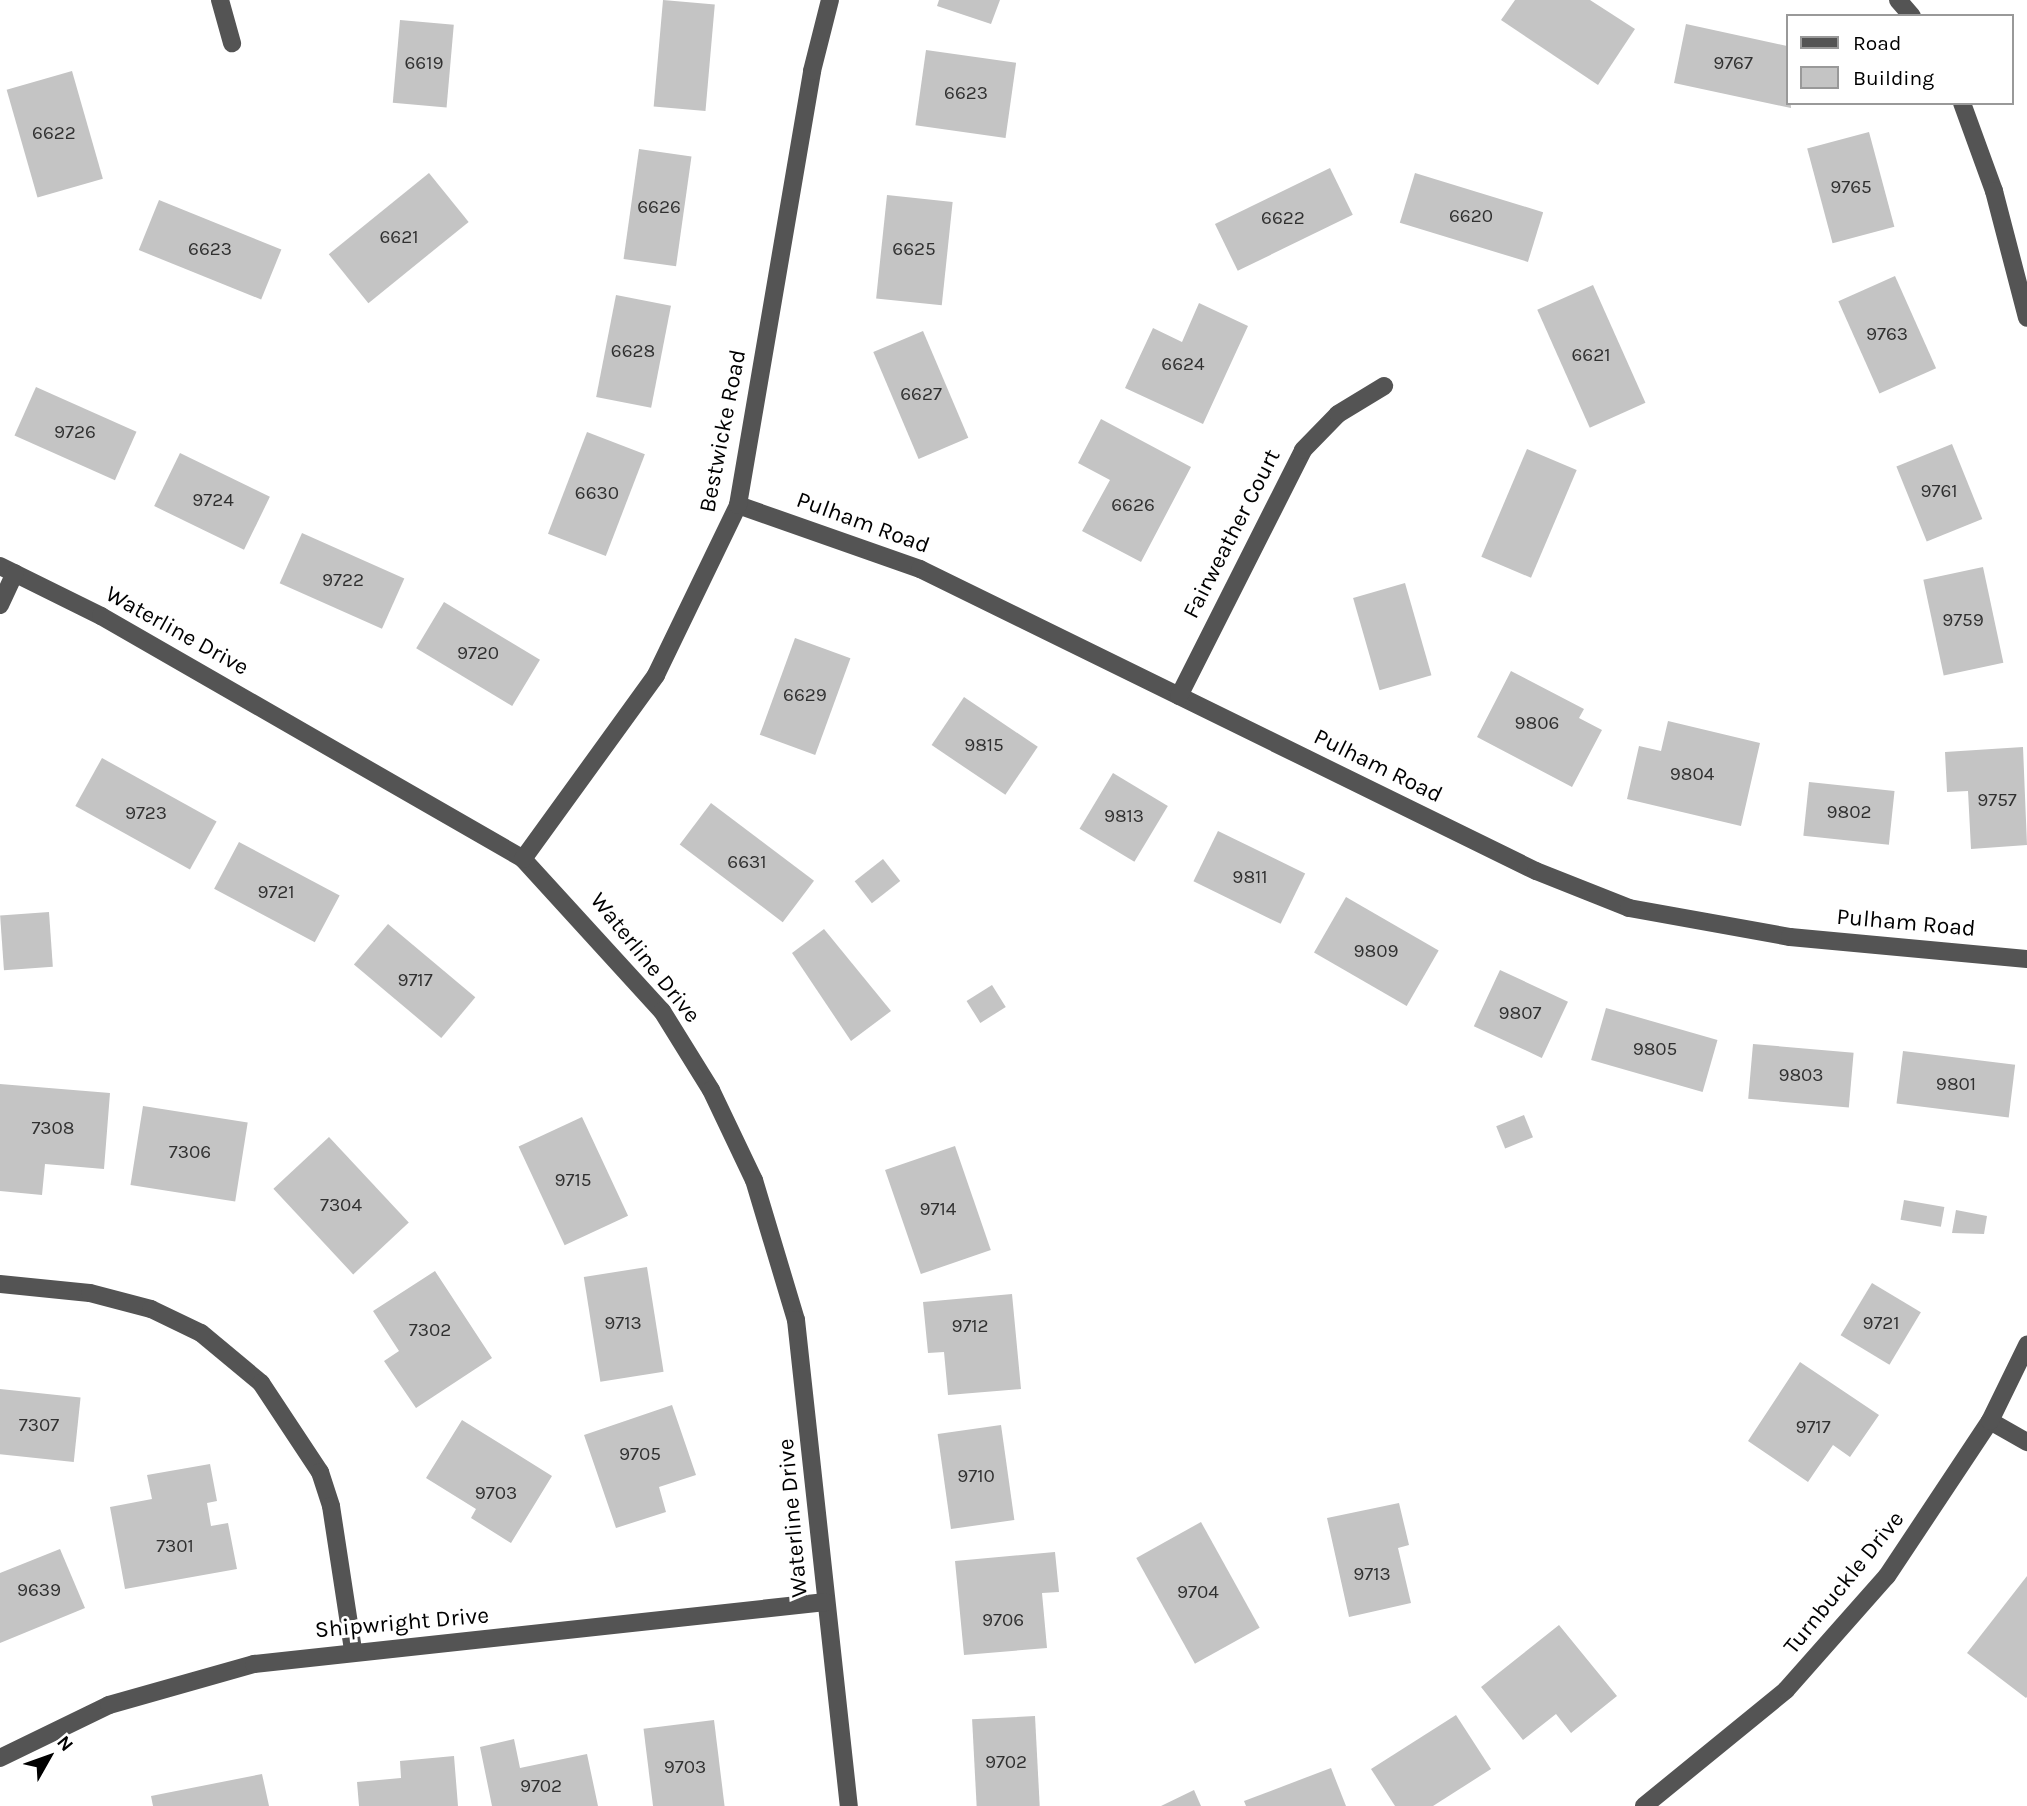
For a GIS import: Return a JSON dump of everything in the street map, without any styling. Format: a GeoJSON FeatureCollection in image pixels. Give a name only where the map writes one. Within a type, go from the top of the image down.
{"type":"FeatureCollection","features":[{"type":"Feature","properties":{"kind":"street"},"geometry":{"type":"LineString","coordinates":[[220,0],[232,43]]}},
{"type":"Feature","properties":{"kind":"street","name":"Bestwicke Road"},"geometry":{"type":"LineString","coordinates":[[523,859],[656,675],[738,505],[812,71],[830,0]]}},
{"type":"Feature","properties":{"kind":"street"},"geometry":{"type":"LineString","coordinates":[[1898,0],[1910,14]]}},
{"type":"Feature","properties":{"kind":"street"},"geometry":{"type":"LineString","coordinates":[[1963,105],[1994,191],[2027,318]]}},
{"type":"Feature","properties":{"kind":"street","name":"Fairweather Court"},"geometry":{"type":"LineString","coordinates":[[1179,696],[1303,450],[1338,414],[1384,386]]}},
{"type":"Feature","properties":{"kind":"street","name":"Pulham Road"},"geometry":{"type":"LineString","coordinates":[[738,505],[920,569],[1536,871],[1629,908],[1790,937],[2027,959]]}},
{"type":"Feature","properties":{"kind":"street"},"geometry":{"type":"LineString","coordinates":[[0,605],[8,570]]}},
{"type":"Feature","properties":{"kind":"street","name":"Waterline Drive"},"geometry":{"type":"LineString","coordinates":[[8,570],[125,629],[523,859],[662,1011],[711,1090],[754,1180],[796,1320],[849,1806]]}},
{"type":"Feature","properties":{"kind":"street"},"geometry":{"type":"LineString","coordinates":[[0,1284],[90,1293],[151,1309],[201,1333],[261,1383],[285,1409],[320,1472],[331,1506],[353,1648]]}},
{"type":"Feature","properties":{"kind":"street","name":"Turnbuckle Drive"},"geometry":{"type":"LineString","coordinates":[[1644,1806],[1733,1739],[1824,1651],[1888,1576],[1990,1421],[2027,1345]]}},
{"type":"Feature","properties":{"kind":"street"},"geometry":{"type":"LineString","coordinates":[[1990,1421],[2027,1442]]}},
{"type":"Feature","properties":{"kind":"street","name":"Shipwright Drive"},"geometry":{"type":"LineString","coordinates":[[0,1758],[99,1710],[172,1685],[353,1648],[826,1602]]}},
{"type":"Feature","properties":{"kind":"building"},"geometry":{"type":"Polygon","coordinates":[[[663,0],[715,5],[705,111],[654,107],[663,0]]]}},
{"type":"Feature","properties":{"kind":"building"},"geometry":{"type":"Polygon","coordinates":[[[939,0],[1000,0],[991,24],[937,6],[939,0]]]}},
{"type":"Feature","properties":{"kind":"building"},"geometry":{"type":"Polygon","coordinates":[[[1515,0],[1590,0],[1635,29],[1598,85],[1501,20],[1515,0]]]}},
{"type":"Feature","properties":{"kind":"building"},"geometry":{"type":"Polygon","coordinates":[[[400,20],[454,25],[447,107],[393,103],[400,20]]]}},
{"type":"Feature","properties":{"kind":"building"},"geometry":{"type":"Polygon","coordinates":[[[1686,24],[1786,46],[1786,105],[1791,105],[1791,108],[1674,83],[1686,24]]]}},
{"type":"Feature","properties":{"kind":"building"},"geometry":{"type":"Polygon","coordinates":[[[926,50],[1016,63],[1006,138],[915,125],[926,50]]]}},
{"type":"Feature","properties":{"kind":"building"},"geometry":{"type":"Polygon","coordinates":[[[72,71],[103,179],[38,197],[7,90],[72,71]]]}},
{"type":"Feature","properties":{"kind":"building"},"geometry":{"type":"Polygon","coordinates":[[[1869,132],[1894,227],[1833,243],[1807,149],[1869,132]]]}},
{"type":"Feature","properties":{"kind":"building"},"geometry":{"type":"Polygon","coordinates":[[[639,149],[691,156],[676,266],[624,259],[639,149]]]}},
{"type":"Feature","properties":{"kind":"building"},"geometry":{"type":"Polygon","coordinates":[[[1330,168],[1353,215],[1238,271],[1215,224],[1330,168]]]}},
{"type":"Feature","properties":{"kind":"building"},"geometry":{"type":"Polygon","coordinates":[[[429,173],[469,222],[368,303],[329,254],[429,173]]]}},
{"type":"Feature","properties":{"kind":"building"},"geometry":{"type":"Polygon","coordinates":[[[1415,173],[1543,212],[1528,262],[1400,223],[1415,173]]]}},
{"type":"Feature","properties":{"kind":"building"},"geometry":{"type":"Polygon","coordinates":[[[887,195],[953,202],[942,305],[876,298],[887,195]]]}},
{"type":"Feature","properties":{"kind":"building"},"geometry":{"type":"Polygon","coordinates":[[[159,200],[281,249],[261,300],[139,250],[159,200]]]}},
{"type":"Feature","properties":{"kind":"building"},"geometry":{"type":"Polygon","coordinates":[[[1895,276],[1936,368],[1879,393],[1838,301],[1895,276]]]}},
{"type":"Feature","properties":{"kind":"building"},"geometry":{"type":"Polygon","coordinates":[[[1593,285],[1645,403],[1590,428],[1537,310],[1593,285]]]}},
{"type":"Feature","properties":{"kind":"building"},"geometry":{"type":"Polygon","coordinates":[[[616,295],[671,306],[651,408],[596,397],[616,295]]]}},
{"type":"Feature","properties":{"kind":"building"},"geometry":{"type":"Polygon","coordinates":[[[1199,303],[1248,326],[1203,424],[1125,388],[1153,328],[1182,342],[1199,303]]]}},
{"type":"Feature","properties":{"kind":"building"},"geometry":{"type":"Polygon","coordinates":[[[923,331],[968,438],[919,459],[873,352],[923,331]]]}},
{"type":"Feature","properties":{"kind":"building"},"geometry":{"type":"Polygon","coordinates":[[[36,387],[136,432],[115,480],[14,435],[36,387]]]}},
{"type":"Feature","properties":{"kind":"building"},"geometry":{"type":"Polygon","coordinates":[[[1101,419],[1191,467],[1141,562],[1082,531],[1110,480],[1078,463],[1101,419]]]}},
{"type":"Feature","properties":{"kind":"building"},"geometry":{"type":"Polygon","coordinates":[[[587,432],[645,454],[606,556],[548,534],[587,432]]]}},
{"type":"Feature","properties":{"kind":"building"},"geometry":{"type":"Polygon","coordinates":[[[1952,444],[1982,519],[1927,542],[1896,466],[1952,444]]]}},
{"type":"Feature","properties":{"kind":"building"},"geometry":{"type":"Polygon","coordinates":[[[1527,449],[1577,470],[1531,578],[1481,557],[1527,449]]]}},
{"type":"Feature","properties":{"kind":"building"},"geometry":{"type":"Polygon","coordinates":[[[180,453],[270,497],[244,550],[154,506],[180,453]]]}},
{"type":"Feature","properties":{"kind":"building"},"geometry":{"type":"Polygon","coordinates":[[[302,533],[404,579],[382,629],[280,583],[302,533]]]}},
{"type":"Feature","properties":{"kind":"building"},"geometry":{"type":"Polygon","coordinates":[[[1983,567],[2003,663],[1944,676],[1923,580],[1983,567]]]}},
{"type":"Feature","properties":{"kind":"building"},"geometry":{"type":"Polygon","coordinates":[[[1405,583],[1431,675],[1380,690],[1353,598],[1405,583]]]}},
{"type":"Feature","properties":{"kind":"building"},"geometry":{"type":"Polygon","coordinates":[[[444,602],[540,660],[512,706],[416,648],[444,602]]]}},
{"type":"Feature","properties":{"kind":"building"},"geometry":{"type":"Polygon","coordinates":[[[795,638],[850,658],[815,755],[760,735],[795,638]]]}},
{"type":"Feature","properties":{"kind":"building"},"geometry":{"type":"Polygon","coordinates":[[[1511,671],[1584,709],[1579,718],[1602,730],[1572,787],[1477,737],[1511,671]]]}},
{"type":"Feature","properties":{"kind":"building"},"geometry":{"type":"Polygon","coordinates":[[[964,697],[1038,747],[1005,795],[932,745],[964,697]]]}},
{"type":"Feature","properties":{"kind":"building"},"geometry":{"type":"Polygon","coordinates":[[[1668,721],[1760,743],[1741,826],[1627,799],[1639,746],[1661,751],[1668,721]]]}},
{"type":"Feature","properties":{"kind":"building"},"geometry":{"type":"Polygon","coordinates":[[[2023,747],[2027,845],[1971,849],[1968,791],[1947,792],[1945,752],[2023,747]]]}},
{"type":"Feature","properties":{"kind":"building"},"geometry":{"type":"Polygon","coordinates":[[[102,758],[217,822],[190,870],[75,806],[102,758]]]}},
{"type":"Feature","properties":{"kind":"building"},"geometry":{"type":"Polygon","coordinates":[[[1113,773],[1168,806],[1134,862],[1080,829],[1113,773]]]}},
{"type":"Feature","properties":{"kind":"building"},"geometry":{"type":"Polygon","coordinates":[[[1809,782],[1895,791],[1889,845],[1803,836],[1809,782]]]}},
{"type":"Feature","properties":{"kind":"building"},"geometry":{"type":"Polygon","coordinates":[[[711,803],[814,881],[783,922],[680,845],[711,803]]]}},
{"type":"Feature","properties":{"kind":"building"},"geometry":{"type":"Polygon","coordinates":[[[1218,831],[1305,874],[1281,924],[1193,881],[1218,831]]]}},
{"type":"Feature","properties":{"kind":"building"},"geometry":{"type":"Polygon","coordinates":[[[239,842],[340,896],[315,942],[214,889],[239,842]]]}},
{"type":"Feature","properties":{"kind":"building"},"geometry":{"type":"Polygon","coordinates":[[[883,859],[900,881],[872,903],[855,881],[883,859]]]}},
{"type":"Feature","properties":{"kind":"building"},"geometry":{"type":"Polygon","coordinates":[[[1346,897],[1439,950],[1407,1006],[1314,952],[1346,897]]]}},
{"type":"Feature","properties":{"kind":"building"},"geometry":{"type":"Polygon","coordinates":[[[49,912],[53,967],[4,970],[0,915],[49,912]]]}},
{"type":"Feature","properties":{"kind":"building"},"geometry":{"type":"Polygon","coordinates":[[[388,924],[475,997],[441,1038],[354,965],[388,924]]]}},
{"type":"Feature","properties":{"kind":"building"},"geometry":{"type":"Polygon","coordinates":[[[824,929],[891,1011],[851,1041],[792,953],[824,929]]]}},
{"type":"Feature","properties":{"kind":"building"},"geometry":{"type":"Polygon","coordinates":[[[1500,970],[1568,1002],[1542,1058],[1474,1026],[1500,970]]]}},
{"type":"Feature","properties":{"kind":"building"},"geometry":{"type":"Polygon","coordinates":[[[992,985],[1006,1007],[980,1023],[967,1001],[992,985]]]}},
{"type":"Feature","properties":{"kind":"building"},"geometry":{"type":"Polygon","coordinates":[[[1606,1008],[1718,1040],[1703,1092],[1591,1060],[1606,1008]]]}},
{"type":"Feature","properties":{"kind":"building"},"geometry":{"type":"Polygon","coordinates":[[[1753,1044],[1854,1053],[1849,1108],[1748,1099],[1753,1044]]]}},
{"type":"Feature","properties":{"kind":"building"},"geometry":{"type":"Polygon","coordinates":[[[1903,1051],[2015,1065],[2009,1117],[1897,1104],[1903,1051]]]}},
{"type":"Feature","properties":{"kind":"building"},"geometry":{"type":"Polygon","coordinates":[[[0,1084],[110,1093],[104,1169],[45,1164],[42,1195],[0,1191],[0,1084]]]}},
{"type":"Feature","properties":{"kind":"building"},"geometry":{"type":"Polygon","coordinates":[[[143,1106],[248,1123],[235,1202],[130,1185],[143,1106]]]}},
{"type":"Feature","properties":{"kind":"building"},"geometry":{"type":"Polygon","coordinates":[[[1524,1115],[1533,1137],[1505,1148],[1496,1126],[1524,1115]]]}},
{"type":"Feature","properties":{"kind":"building"},"geometry":{"type":"Polygon","coordinates":[[[582,1117],[628,1216],[565,1245],[519,1147],[582,1117]]]}},
{"type":"Feature","properties":{"kind":"building"},"geometry":{"type":"Polygon","coordinates":[[[329,1137],[409,1223],[353,1274],[273,1189],[329,1137]]]}},
{"type":"Feature","properties":{"kind":"building"},"geometry":{"type":"Polygon","coordinates":[[[955,1146],[991,1250],[921,1274],[885,1170],[955,1146]]]}},
{"type":"Feature","properties":{"kind":"building"},"geometry":{"type":"Polygon","coordinates":[[[1904,1200],[1944,1207],[1941,1227],[1901,1220],[1904,1200]]]}},
{"type":"Feature","properties":{"kind":"building"},"geometry":{"type":"Polygon","coordinates":[[[1956,1210],[1987,1216],[1984,1234],[1952,1233],[1956,1210]]]}},
{"type":"Feature","properties":{"kind":"building"},"geometry":{"type":"Polygon","coordinates":[[[647,1267],[664,1372],[600,1382],[584,1277],[647,1267]]]}},
{"type":"Feature","properties":{"kind":"building"},"geometry":{"type":"Polygon","coordinates":[[[435,1271],[492,1358],[416,1408],[384,1361],[399,1351],[373,1311],[435,1271]]]}},
{"type":"Feature","properties":{"kind":"building"},"geometry":{"type":"Polygon","coordinates":[[[1872,1283],[1921,1312],[1889,1365],[1841,1335],[1872,1283]]]}},
{"type":"Feature","properties":{"kind":"building"},"geometry":{"type":"Polygon","coordinates":[[[1012,1294],[1021,1389],[948,1395],[944,1352],[928,1353],[923,1302],[1012,1294]]]}},
{"type":"Feature","properties":{"kind":"building"},"geometry":{"type":"Polygon","coordinates":[[[1800,1362],[1879,1415],[1850,1457],[1833,1445],[1808,1482],[1748,1441],[1800,1362]]]}},
{"type":"Feature","properties":{"kind":"building"},"geometry":{"type":"Polygon","coordinates":[[[0,1389],[81,1397],[74,1462],[0,1454],[0,1389]]]}},
{"type":"Feature","properties":{"kind":"building"},"geometry":{"type":"Polygon","coordinates":[[[672,1405],[696,1475],[659,1487],[666,1512],[616,1528],[584,1435],[672,1405]]]}},
{"type":"Feature","properties":{"kind":"building"},"geometry":{"type":"Polygon","coordinates":[[[462,1420],[552,1476],[511,1543],[471,1518],[476,1509],[426,1478],[462,1420]]]}},
{"type":"Feature","properties":{"kind":"building"},"geometry":{"type":"Polygon","coordinates":[[[1001,1425],[1014,1520],[951,1529],[938,1434],[1001,1425]]]}},
{"type":"Feature","properties":{"kind":"building"},"geometry":{"type":"Polygon","coordinates":[[[210,1464],[217,1501],[207,1503],[211,1526],[228,1523],[237,1569],[125,1589],[110,1507],[152,1499],[147,1475],[210,1464]]]}},
{"type":"Feature","properties":{"kind":"building"},"geometry":{"type":"Polygon","coordinates":[[[1399,1503],[1409,1545],[1398,1548],[1411,1603],[1349,1617],[1327,1518],[1399,1503]]]}},
{"type":"Feature","properties":{"kind":"building"},"geometry":{"type":"Polygon","coordinates":[[[1201,1522],[1260,1628],[1195,1664],[1136,1558],[1201,1522]]]}},
{"type":"Feature","properties":{"kind":"building"},"geometry":{"type":"Polygon","coordinates":[[[60,1549],[85,1608],[0,1643],[0,1573],[60,1549]]]}},
{"type":"Feature","properties":{"kind":"building"},"geometry":{"type":"Polygon","coordinates":[[[1055,1552],[1059,1592],[1042,1593],[1047,1648],[964,1655],[955,1561],[1055,1552]]]}},
{"type":"Feature","properties":{"kind":"building"},"geometry":{"type":"Polygon","coordinates":[[[2027,1576],[2027,1697],[2026,1698],[1967,1653],[2027,1576]]]}},
{"type":"Feature","properties":{"kind":"building"},"geometry":{"type":"Polygon","coordinates":[[[1559,1625],[1617,1696],[1571,1733],[1556,1714],[1523,1740],[1481,1687],[1559,1625]]]}},
{"type":"Feature","properties":{"kind":"building"},"geometry":{"type":"Polygon","coordinates":[[[1456,1715],[1491,1769],[1433,1806],[1395,1806],[1371,1769],[1456,1715]]]}},
{"type":"Feature","properties":{"kind":"building"},"geometry":{"type":"Polygon","coordinates":[[[1035,1716],[1040,1806],[977,1806],[972,1719],[1035,1716]]]}},
{"type":"Feature","properties":{"kind":"building"},"geometry":{"type":"Polygon","coordinates":[[[714,1720],[725,1806],[653,1806],[644,1729],[714,1720]]]}},
{"type":"Feature","properties":{"kind":"building"},"geometry":{"type":"Polygon","coordinates":[[[514,1739],[520,1768],[587,1754],[598,1806],[492,1806],[480,1747],[514,1739]]]}},
{"type":"Feature","properties":{"kind":"building"},"geometry":{"type":"Polygon","coordinates":[[[454,1756],[458,1806],[359,1806],[357,1782],[401,1778],[400,1761],[454,1756]]]}},
{"type":"Feature","properties":{"kind":"building"},"geometry":{"type":"Polygon","coordinates":[[[1331,1768],[1346,1806],[1246,1806],[1244,1801],[1331,1768]]]}},
{"type":"Feature","properties":{"kind":"building"},"geometry":{"type":"Polygon","coordinates":[[[262,1774],[269,1806],[153,1806],[151,1796],[262,1774]]]}},
{"type":"Feature","properties":{"kind":"building"},"geometry":{"type":"Polygon","coordinates":[[[1194,1790],[1201,1806],[1161,1806],[1194,1790]]]}}]}
